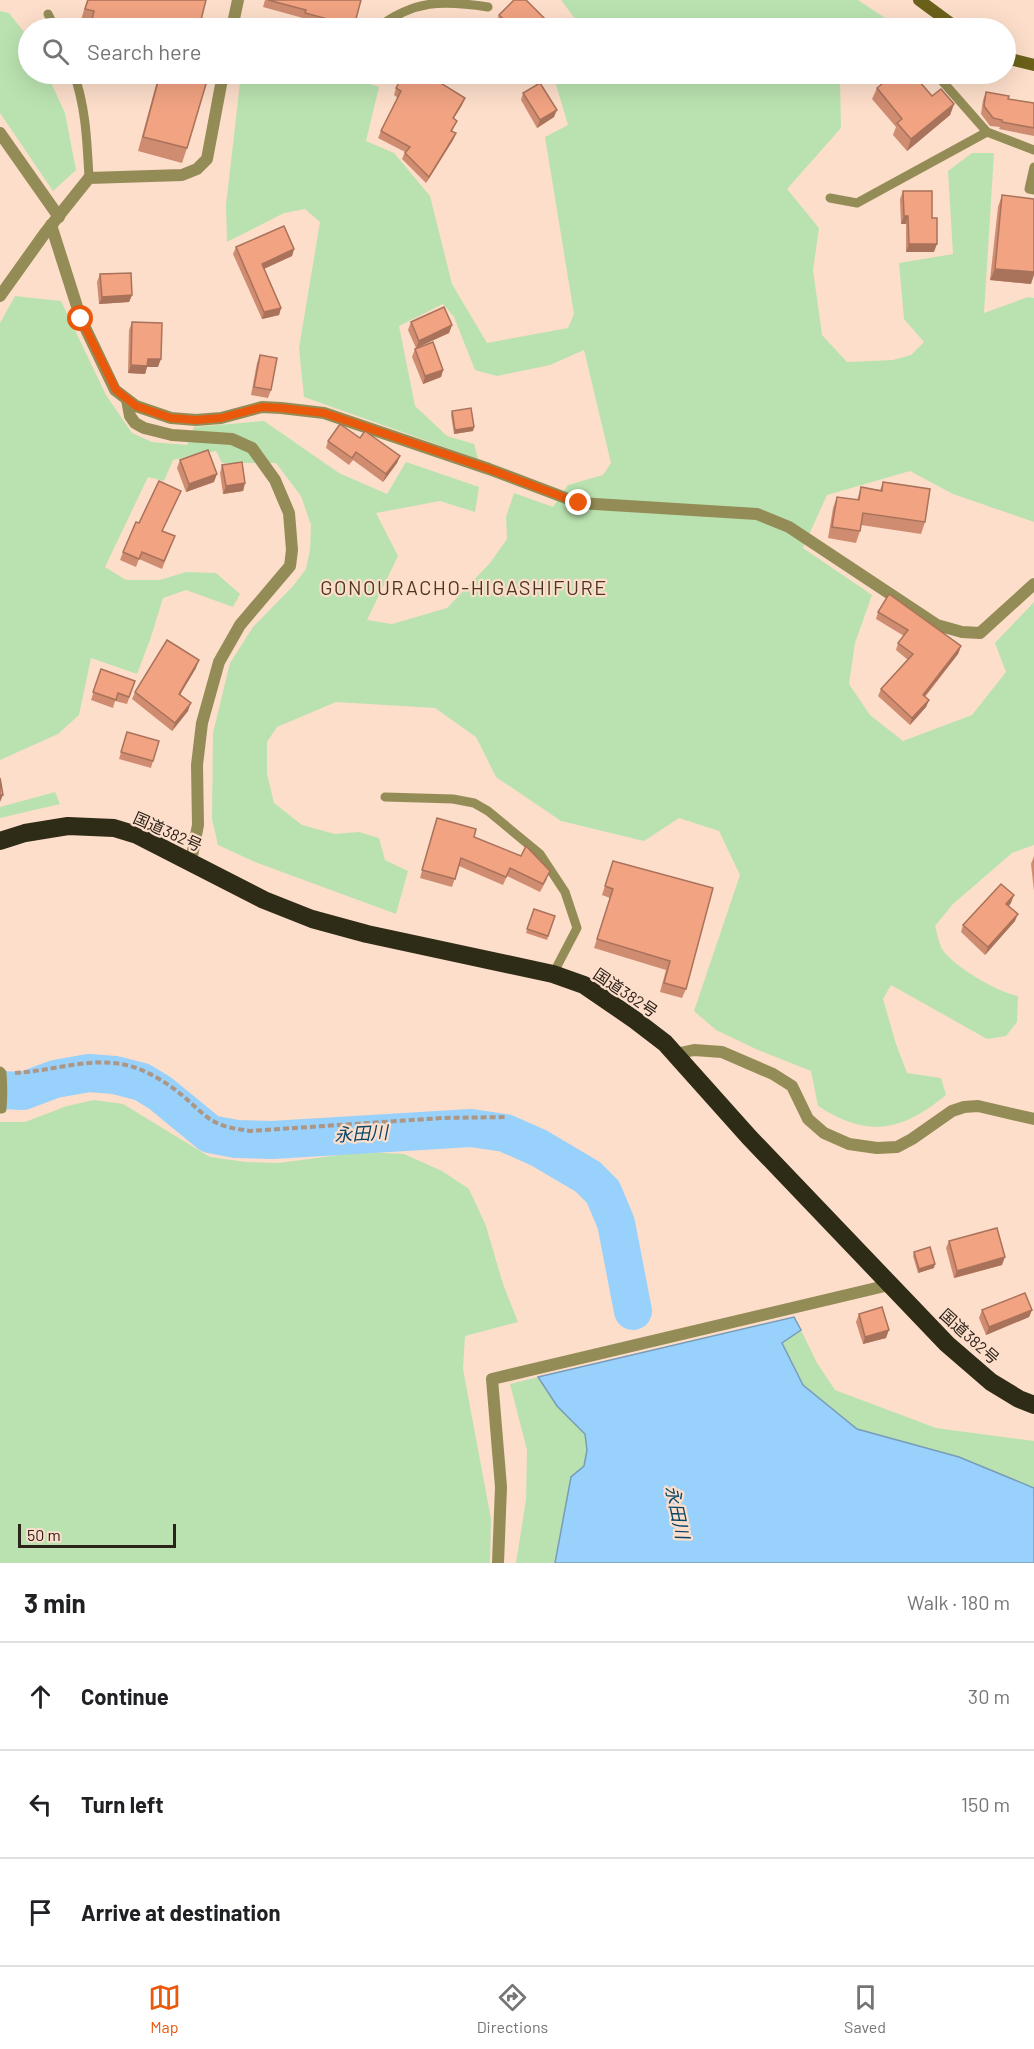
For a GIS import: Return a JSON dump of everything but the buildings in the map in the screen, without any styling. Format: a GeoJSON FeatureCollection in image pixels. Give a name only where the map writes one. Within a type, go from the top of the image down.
{"type":"FeatureCollection","features":[{"type":"Feature","properties":{"kind":"highway","name":"国道382号"},"geometry":{"type":"LineString","coordinates":[[0,841],[25,833],[68,826],[114,828],[137,835],[264,900],[312,919],[368,934],[553,974],[584,986],[665,1043],[749,1137],[889,1286],[947,1344],[991,1382],[1034,1405]]}},
{"type":"Feature","properties":{"kind":"main road"},"geometry":{"type":"LineString","coordinates":[[919,0],[943,18]]}},
{"type":"Feature","properties":{"kind":"main road"},"geometry":{"type":"LineString","coordinates":[[1016,61],[1034,65]]}},
{"type":"Feature","properties":{"kind":"street"},"geometry":{"type":"LineString","coordinates":[[234,18],[238,0]]}},
{"type":"Feature","properties":{"kind":"street"},"geometry":{"type":"LineString","coordinates":[[0,296],[88,178],[182,175],[197,169],[207,159],[221,84]]}},
{"type":"Feature","properties":{"kind":"street"},"geometry":{"type":"LineString","coordinates":[[0,133],[55,221],[81,319],[116,390],[136,406],[171,418],[196,420],[221,418],[262,407],[324,413],[489,469],[579,503],[757,514],[789,527],[938,625],[962,632],[980,633],[1034,584]]}},
{"type":"Feature","properties":{"kind":"street"},"geometry":{"type":"LineString","coordinates":[[128,399],[130,416],[135,423],[144,428],[172,435],[232,439],[252,448],[275,480],[289,513],[292,549],[290,566],[240,624],[219,662],[202,723],[196,765],[198,825],[191,861]]}},
{"type":"Feature","properties":{"kind":"street"},"geometry":{"type":"LineString","coordinates":[[675,1054],[694,1050],[722,1052],[773,1074],[792,1086],[808,1119],[824,1133],[849,1144],[878,1148],[897,1147],[952,1111],[978,1106],[1034,1119]]}},
{"type":"Feature","properties":{"kind":"street"},"geometry":{"type":"LineString","coordinates":[[498,1563],[501,1487],[492,1379],[889,1286]]}},
{"type":"Feature","properties":{"kind":"lane"},"geometry":{"type":"LineString","coordinates":[[391,18],[415,7],[434,3],[463,3],[488,7]]}},
{"type":"Feature","properties":{"kind":"lane"},"geometry":{"type":"LineString","coordinates":[[48,14],[50,18]]}},
{"type":"Feature","properties":{"kind":"lane"},"geometry":{"type":"LineString","coordinates":[[78,84],[87,130],[88,178]]}},
{"type":"Feature","properties":{"kind":"lane"},"geometry":{"type":"LineString","coordinates":[[945,84],[987,132],[1034,150]]}},
{"type":"Feature","properties":{"kind":"lane"},"geometry":{"type":"LineString","coordinates":[[830,198],[857,202],[987,132]]}},
{"type":"Feature","properties":{"kind":"lane"},"geometry":{"type":"LineString","coordinates":[[1034,167],[1029,189],[1034,190]]}},
{"type":"Feature","properties":{"kind":"lane"},"geometry":{"type":"LineString","coordinates":[[385,797],[453,799],[474,803],[488,811],[540,854],[564,892],[577,928],[553,974]]}},
{"type":"Feature","properties":{"kind":"lane"},"geometry":{"type":"LineString","coordinates":[[1,1106],[2,1075]]}},
{"type":"Feature","properties":{"kind":"path"},"geometry":{"type":"LineString","coordinates":[[2,1075],[38,1072],[82,1064],[117,1064],[137,1068],[180,1093],[212,1121],[226,1127],[250,1131],[442,1118],[507,1117]]}},
{"type":"Feature","properties":{"kind":"green space"},"geometry":{"type":"Polygon","coordinates":[[[561,0],[858,0],[885,18],[574,18],[561,0]]]}},
{"type":"Feature","properties":{"kind":"green space"},"geometry":{"type":"Polygon","coordinates":[[[0,11],[9,13],[18,24],[18,84],[52,84],[65,113],[76,170],[53,191],[0,113],[0,11]]]}},
{"type":"Feature","properties":{"kind":"green space"},"geometry":{"type":"Polygon","coordinates":[[[240,84],[370,84],[379,87],[366,141],[394,153],[430,196],[452,284],[487,343],[568,328],[574,314],[545,137],[568,125],[556,84],[840,84],[841,128],[787,189],[819,228],[813,270],[822,335],[847,362],[893,360],[911,355],[924,342],[904,319],[899,263],[953,254],[948,171],[972,153],[994,153],[984,313],[1028,297],[1034,298],[1034,522],[953,494],[910,471],[827,495],[803,548],[872,595],[855,643],[849,684],[870,715],[903,741],[972,715],[1006,672],[995,643],[1034,602],[1034,845],[1012,853],[953,904],[935,926],[942,949],[956,963],[988,984],[1018,996],[1017,1022],[1006,1036],[987,1039],[891,985],[883,999],[907,1073],[941,1078],[946,1095],[914,1117],[899,1123],[869,1126],[853,1123],[818,1106],[811,1071],[716,1030],[694,1011],[740,875],[719,831],[679,818],[644,841],[561,821],[496,777],[476,737],[435,708],[336,702],[277,727],[267,742],[267,774],[274,803],[302,825],[335,834],[359,832],[379,838],[385,860],[408,871],[396,914],[255,862],[218,845],[212,819],[213,733],[230,663],[253,627],[293,586],[306,569],[310,550],[311,525],[301,496],[276,463],[222,463],[216,451],[173,460],[164,481],[148,477],[105,567],[126,580],[160,580],[186,572],[216,573],[240,594],[233,607],[186,590],[163,598],[137,674],[91,658],[79,715],[58,734],[0,760],[0,323],[15,296],[61,301],[106,395],[132,433],[152,442],[187,445],[194,427],[264,421],[339,473],[387,494],[406,462],[479,487],[475,512],[440,501],[376,513],[398,556],[367,620],[392,624],[447,608],[490,563],[507,539],[506,517],[514,493],[553,507],[568,485],[603,475],[611,463],[584,350],[550,365],[497,376],[475,370],[454,317],[443,304],[399,326],[415,406],[447,436],[474,444],[478,459],[304,397],[299,348],[320,222],[305,209],[284,213],[227,242],[226,205],[240,84]]]}},
{"type":"Feature","properties":{"kind":"green space"},"geometry":{"type":"Polygon","coordinates":[[[55,792],[60,804],[0,818],[0,807],[55,792]]]}},
{"type":"Feature","properties":{"kind":"green space"},"geometry":{"type":"Polygon","coordinates":[[[94,1100],[123,1104],[210,1157],[246,1162],[278,1163],[363,1152],[404,1154],[442,1171],[469,1189],[486,1226],[503,1284],[518,1322],[465,1336],[463,1369],[491,1519],[490,1563],[0,1563],[0,1122],[25,1122],[67,1106],[94,1100]]]}},
{"type":"Feature","properties":{"kind":"green space"},"geometry":{"type":"Polygon","coordinates":[[[801,1330],[817,1363],[835,1390],[936,1428],[1034,1441],[1034,1488],[959,1457],[857,1429],[803,1385],[782,1343],[801,1330]]]}},
{"type":"Feature","properties":{"kind":"green space"},"geometry":{"type":"Polygon","coordinates":[[[538,1377],[556,1405],[585,1434],[587,1450],[584,1466],[571,1477],[555,1563],[516,1563],[526,1500],[527,1450],[510,1384],[538,1377]]]}},
{"type":"Feature","properties":{"kind":"water"},"geometry":{"type":"Polygon","coordinates":[[[794,1317],[801,1330],[782,1343],[803,1385],[857,1429],[959,1457],[1034,1488],[1034,1563],[555,1563],[571,1477],[584,1466],[587,1450],[585,1434],[557,1406],[538,1377],[794,1317]]]}},
{"type":"Feature","properties":{"kind":"waterway","name":"永田川"},"geometry":{"type":"LineString","coordinates":[[0,1090],[23,1091],[55,1079],[89,1073],[115,1075],[142,1082],[160,1093],[210,1134],[236,1139],[272,1140],[471,1128],[505,1133],[539,1148],[588,1177],[603,1192],[616,1223],[633,1311]]}},
{"type":"Feature","properties":{"kind":"district","name":"GONOURACHO-HIGASHIFURE"},"geometry":{"type":"Point","coordinates":[464,587]}},
{"type":"Feature","properties":{"kind":"route"},"geometry":{"type":"LineString","coordinates":[[81,319],[116,390],[136,406],[171,418],[196,420],[221,418],[262,407],[324,413],[489,469],[579,503]]}}]}
